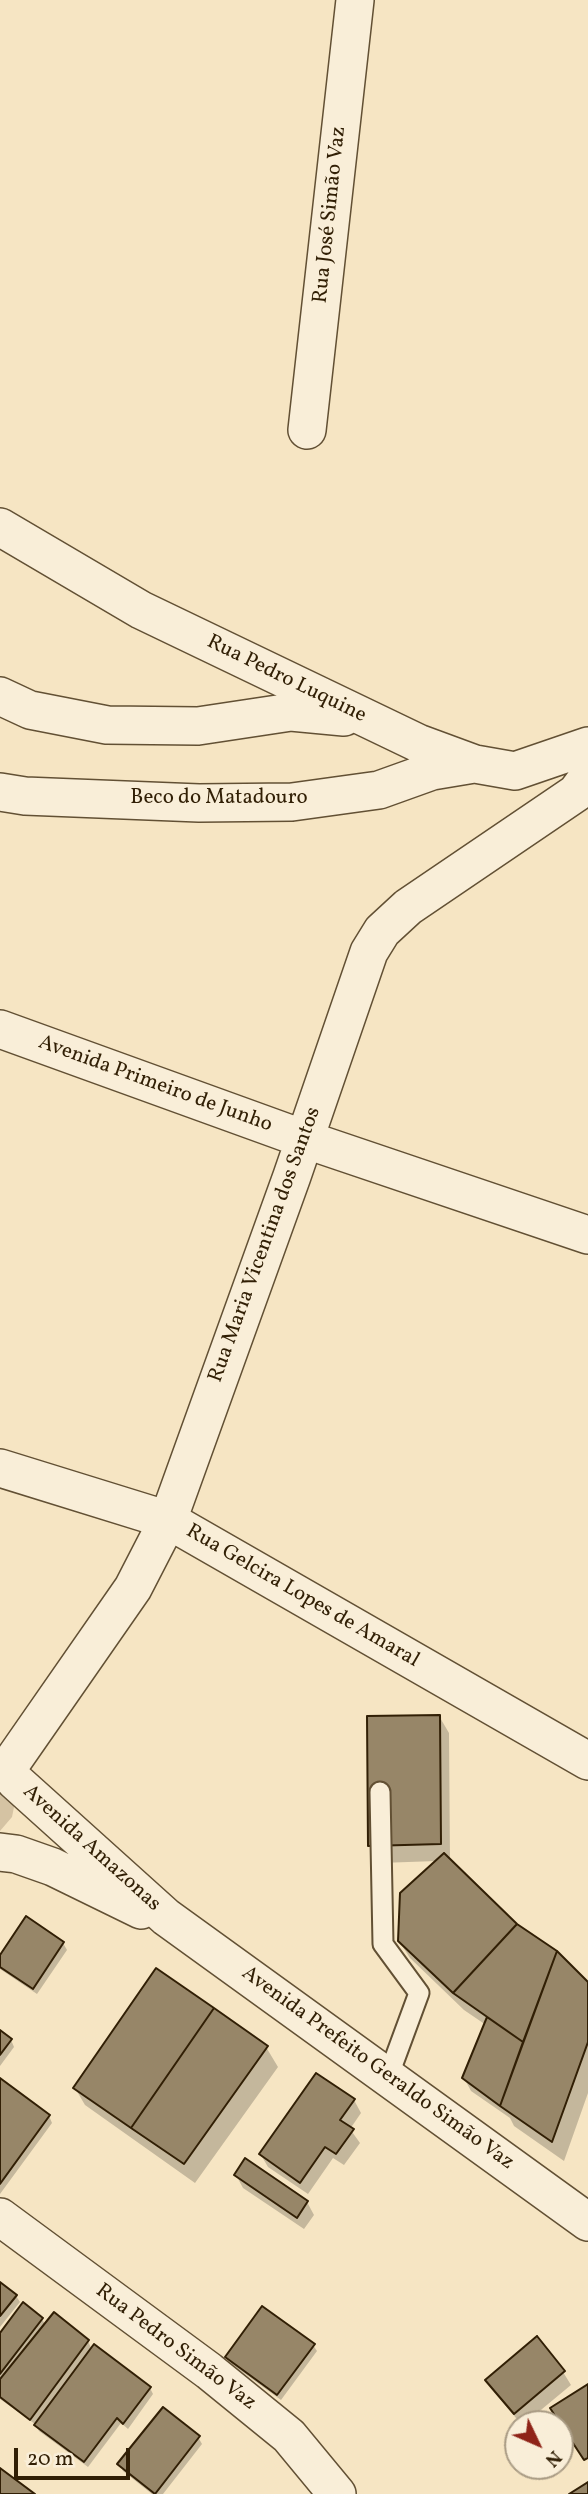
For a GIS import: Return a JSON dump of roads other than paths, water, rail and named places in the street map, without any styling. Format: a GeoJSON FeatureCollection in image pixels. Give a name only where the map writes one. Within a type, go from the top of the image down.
{"type":"FeatureCollection","features":[{"type":"Feature","properties":{"kind":"street","name":"Rua José Simão Vaz"},"geometry":{"type":"LineString","coordinates":[[307,430],[355,0]]}},
{"type":"Feature","properties":{"kind":"street","name":"Rua Pedro Luquine"},"geometry":{"type":"LineString","coordinates":[[0,527],[141,610],[418,743],[475,764],[515,771],[588,746]]}},
{"type":"Feature","properties":{"kind":"street"},"geometry":{"type":"LineString","coordinates":[[0,696],[30,710],[107,725],[198,726],[291,712],[366,719]]}},
{"type":"Feature","properties":{"kind":"street","name":"Beco do Matadouro"},"geometry":{"type":"LineString","coordinates":[[0,792],[25,796],[199,803],[292,802],[379,790],[432,771],[475,764]]}},
{"type":"Feature","properties":{"kind":"street","name":"Rua Maria Vicentina dos Santos"},"geometry":{"type":"LineString","coordinates":[[7,1775],[133,1588],[168,1520],[369,952],[382,931],[408,907],[576,793],[588,777]]}},
{"type":"Feature","properties":{"kind":"street","name":"Avenida Primeiro de Junho"},"geometry":{"type":"LineString","coordinates":[[0,1029],[304,1139],[588,1235]]}},
{"type":"Feature","properties":{"kind":"street","name":"Rua Gelcira Lopes de Amaral"},"geometry":{"type":"LineString","coordinates":[[0,1468],[168,1520],[588,1761]]}},
{"type":"Feature","properties":{"kind":"street"},"geometry":{"type":"LineString","coordinates":[[0,1844],[7,1842],[17,1832],[23,1820],[25,1806],[23,1793],[7,1775]]}},
{"type":"Feature","properties":{"kind":"street","name":"Avenida Amazonas"},"geometry":{"type":"LineString","coordinates":[[7,1775],[175,1923]]}},
{"type":"Feature","properties":{"kind":"street","name":"Avenida Amazonas"},"geometry":{"type":"LineString","coordinates":[[0,1852],[16,1854],[53,1867],[175,1923]]}},
{"type":"Feature","properties":{"kind":"street","name":"Avenida Prefeito Geraldo Simão Vaz"},"geometry":{"type":"LineString","coordinates":[[175,1923],[588,2222]]}},
{"type":"Feature","properties":{"kind":"street","name":"Rua Pedro Simão Vaz"},"geometry":{"type":"LineString","coordinates":[[0,2217],[209,2371],[289,2436],[337,2494]]}},
{"type":"Feature","properties":{"kind":"lane"},"geometry":{"type":"LineString","coordinates":[[380,1792],[383,1944],[419,1993],[388,2077]]}}]}
